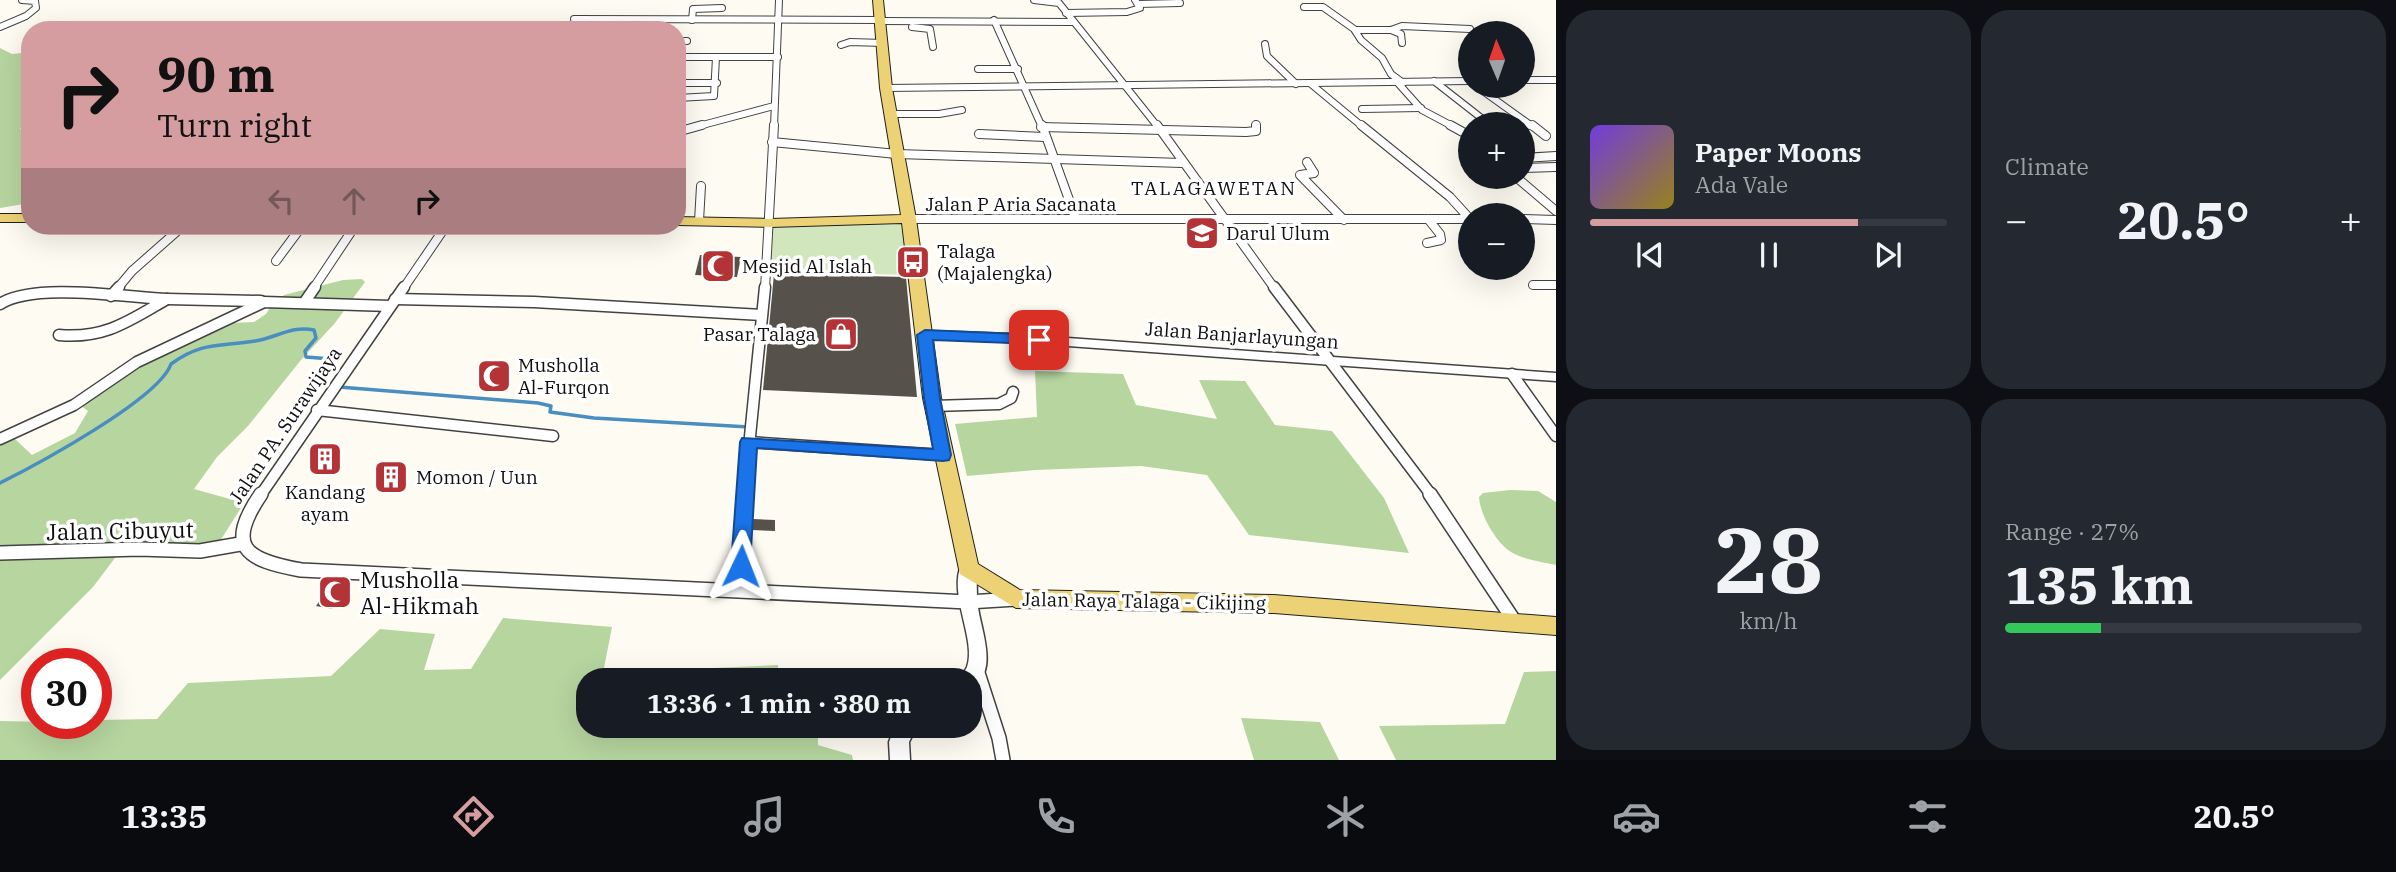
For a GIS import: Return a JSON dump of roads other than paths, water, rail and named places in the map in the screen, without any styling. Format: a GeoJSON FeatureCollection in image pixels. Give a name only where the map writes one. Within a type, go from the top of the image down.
{"type":"FeatureCollection","features":[{"type":"Feature","properties":{"kind":"main road"},"geometry":{"type":"LineString","coordinates":[[878,0],[886,88],[909,219],[933,406],[968,568]]}},
{"type":"Feature","properties":{"kind":"main road"},"geometry":{"type":"LineString","coordinates":[[0,218],[21,218]]}},
{"type":"Feature","properties":{"kind":"main road"},"geometry":{"type":"LineString","coordinates":[[686,221],[770,223],[909,219]]}},
{"type":"Feature","properties":{"kind":"main road","name":"Jalan Raya Talaga - Cikijing"},"geometry":{"type":"LineString","coordinates":[[968,568],[1016,599],[1274,604],[1556,626]]}},
{"type":"Feature","properties":{"kind":"street"},"geometry":{"type":"LineString","coordinates":[[0,27],[37,8],[34,1],[22,0]]}},
{"type":"Feature","properties":{"kind":"street"},"geometry":{"type":"LineString","coordinates":[[718,0],[722,8],[718,20]]}},
{"type":"Feature","properties":{"kind":"street"},"geometry":{"type":"LineString","coordinates":[[740,590],[745,467],[770,223],[779,0]]}},
{"type":"Feature","properties":{"kind":"street"},"geometry":{"type":"LineString","coordinates":[[1034,0],[1058,3],[1126,85],[1395,450],[1433,496],[1515,622]]}},
{"type":"Feature","properties":{"kind":"street"},"geometry":{"type":"LineString","coordinates":[[573,19],[692,20],[704,24],[718,20],[882,23],[1069,18],[1127,12],[1139,8],[1137,2],[1180,3]]}},
{"type":"Feature","properties":{"kind":"street"},"geometry":{"type":"LineString","coordinates":[[1304,7],[1323,7],[1355,30],[1361,40],[1382,58],[1391,74],[1421,108],[1458,129]]}},
{"type":"Feature","properties":{"kind":"street"},"geometry":{"type":"LineString","coordinates":[[692,20],[693,9],[722,8]]}},
{"type":"Feature","properties":{"kind":"street"},"geometry":{"type":"LineString","coordinates":[[994,20],[1025,86],[1076,219]]}},
{"type":"Feature","properties":{"kind":"street"},"geometry":{"type":"LineString","coordinates":[[882,23],[928,28],[932,32],[933,47]]}},
{"type":"Feature","properties":{"kind":"street"},"geometry":{"type":"LineString","coordinates":[[1355,30],[1391,30],[1402,26],[1458,28]]}},
{"type":"Feature","properties":{"kind":"street"},"geometry":{"type":"LineString","coordinates":[[1391,30],[1401,34],[1402,43]]}},
{"type":"Feature","properties":{"kind":"street"},"geometry":{"type":"LineString","coordinates":[[841,45],[884,43]]}},
{"type":"Feature","properties":{"kind":"street"},"geometry":{"type":"LineString","coordinates":[[1265,44],[1267,56],[1296,84]]}},
{"type":"Feature","properties":{"kind":"street"},"geometry":{"type":"LineString","coordinates":[[686,57],[778,57]]}},
{"type":"Feature","properties":{"kind":"street"},"geometry":{"type":"LineString","coordinates":[[686,98],[712,97],[717,83],[716,57]]}},
{"type":"Feature","properties":{"kind":"street"},"geometry":{"type":"LineString","coordinates":[[978,69],[1017,69]]}},
{"type":"Feature","properties":{"kind":"street"},"geometry":{"type":"LineString","coordinates":[[1535,80],[1556,80]]}},
{"type":"Feature","properties":{"kind":"street"},"geometry":{"type":"LineString","coordinates":[[1434,81],[1474,112]]}},
{"type":"Feature","properties":{"kind":"street"},"geometry":{"type":"LineString","coordinates":[[886,88],[1458,81]]}},
{"type":"Feature","properties":{"kind":"street"},"geometry":{"type":"LineString","coordinates":[[686,83],[717,83]]}},
{"type":"Feature","properties":{"kind":"street"},"geometry":{"type":"LineString","coordinates":[[1311,84],[1323,97],[1358,120],[1458,206]]}},
{"type":"Feature","properties":{"kind":"street"},"geometry":{"type":"LineString","coordinates":[[1493,98],[1512,112]]}},
{"type":"Feature","properties":{"kind":"street"},"geometry":{"type":"LineString","coordinates":[[686,130],[774,106]]}},
{"type":"Feature","properties":{"kind":"street"},"geometry":{"type":"LineString","coordinates":[[1362,109],[1421,108]]}},
{"type":"Feature","properties":{"kind":"street"},"geometry":{"type":"LineString","coordinates":[[890,114],[939,114],[962,110]]}},
{"type":"Feature","properties":{"kind":"street"},"geometry":{"type":"LineString","coordinates":[[1041,127],[1252,132],[1256,131],[1256,125]]}},
{"type":"Feature","properties":{"kind":"street"},"geometry":{"type":"LineString","coordinates":[[1535,128],[1546,136]]}},
{"type":"Feature","properties":{"kind":"street"},"geometry":{"type":"LineString","coordinates":[[979,134],[1045,137]]}},
{"type":"Feature","properties":{"kind":"street"},"geometry":{"type":"LineString","coordinates":[[772,142],[897,155],[1182,163]]}},
{"type":"Feature","properties":{"kind":"street"},"geometry":{"type":"LineString","coordinates":[[1535,157],[1556,156]]}},
{"type":"Feature","properties":{"kind":"street"},"geometry":{"type":"LineString","coordinates":[[1307,162],[1314,173],[1300,175],[1344,220]]}},
{"type":"Feature","properties":{"kind":"street"},"geometry":{"type":"LineString","coordinates":[[1535,168],[1556,167]]}},
{"type":"Feature","properties":{"kind":"street"},"geometry":{"type":"LineString","coordinates":[[699,221],[701,186]]}},
{"type":"Feature","properties":{"kind":"street"},"geometry":{"type":"LineString","coordinates":[[1530,189],[1556,211]]}},
{"type":"Feature","properties":{"kind":"street","name":"Jalan P Aria Sacanata"},"geometry":{"type":"LineString","coordinates":[[909,219],[1458,219]]}},
{"type":"Feature","properties":{"kind":"street"},"geometry":{"type":"LineString","coordinates":[[1427,243],[1441,240],[1428,219]]}},
{"type":"Feature","properties":{"kind":"street"},"geometry":{"type":"LineString","coordinates":[[1535,219],[1556,220]]}},
{"type":"Feature","properties":{"kind":"street"},"geometry":{"type":"LineString","coordinates":[[111,296],[132,271],[173,235]]}},
{"type":"Feature","properties":{"kind":"street"},"geometry":{"type":"LineString","coordinates":[[276,261],[295,235]]}},
{"type":"Feature","properties":{"kind":"street"},"geometry":{"type":"LineString","coordinates":[[304,303],[349,235]]}},
{"type":"Feature","properties":{"kind":"street","name":"Jalan PA. Surawijaya"},"geometry":{"type":"LineString","coordinates":[[240,544],[239,529],[246,516],[440,235]]}},
{"type":"Feature","properties":{"kind":"street"},"geometry":{"type":"LineString","coordinates":[[1533,285],[1556,285]]}},
{"type":"Feature","properties":{"kind":"street"},"geometry":{"type":"LineString","coordinates":[[0,304],[24,292],[304,303],[534,302],[762,315]]}},
{"type":"Feature","properties":{"kind":"street"},"geometry":{"type":"LineString","coordinates":[[59,335],[84,339],[109,332],[167,299]]}},
{"type":"Feature","properties":{"kind":"street"},"geometry":{"type":"LineString","coordinates":[[0,439],[74,405],[137,362],[264,302]]}},
{"type":"Feature","properties":{"kind":"street","name":"Jalan Banjarlayungan"},"geometry":{"type":"LineString","coordinates":[[925,335],[1012,338],[1556,377]]}},
{"type":"Feature","properties":{"kind":"street"},"geometry":{"type":"LineString","coordinates":[[1512,374],[1556,436]]}},
{"type":"Feature","properties":{"kind":"street"},"geometry":{"type":"LineString","coordinates":[[933,406],[999,404],[1011,398],[1013,392]]}},
{"type":"Feature","properties":{"kind":"street"},"geometry":{"type":"LineString","coordinates":[[317,410],[553,436]]}},
{"type":"Feature","properties":{"kind":"street"},"geometry":{"type":"LineString","coordinates":[[748,442],[943,455]]}},
{"type":"Feature","properties":{"kind":"street"},"geometry":{"type":"LineString","coordinates":[[240,544],[261,561],[320,572],[968,602],[1016,599]]}},
{"type":"Feature","properties":{"kind":"street","name":"Jalan Cibuyut"},"geometry":{"type":"LineString","coordinates":[[0,554],[139,549],[200,551],[240,544]]}},
{"type":"Feature","properties":{"kind":"street"},"geometry":{"type":"LineString","coordinates":[[968,568],[968,602],[978,660],[975,668]]}},
{"type":"Feature","properties":{"kind":"street"},"geometry":{"type":"LineString","coordinates":[[982,698],[999,738],[1003,760]]}},
{"type":"Feature","properties":{"kind":"street"},"geometry":{"type":"LineString","coordinates":[[900,738],[900,760]]}},
{"type":"Feature","properties":{"kind":"waterway"},"geometry":{"type":"LineString","coordinates":[[0,483],[67,447],[121,412],[162,378],[171,364],[202,348],[255,341],[291,330],[314,330],[316,338],[305,351],[306,357],[331,359],[317,377],[321,385],[332,386]]}},
{"type":"Feature","properties":{"kind":"waterway"},"geometry":{"type":"LineString","coordinates":[[339,387],[538,403],[551,406],[550,412],[594,418],[749,427]]}},
{"type":"Feature","properties":{"kind":"place","name":"Darul Ulum"},"geometry":{"type":"Point","coordinates":[1202,233]}},
{"type":"Feature","properties":{"kind":"place","name":"Talaga (Majalengka)"},"geometry":{"type":"Point","coordinates":[913,262]}},
{"type":"Feature","properties":{"kind":"place","name":"Mesjid Al Islah"},"geometry":{"type":"Point","coordinates":[718,266]}},
{"type":"Feature","properties":{"kind":"place","name":"Pasar Talaga"},"geometry":{"type":"Point","coordinates":[841,334]}},
{"type":"Feature","properties":{"kind":"place","name":"Musholla Al-Furqon"},"geometry":{"type":"Point","coordinates":[494,376]}},
{"type":"Feature","properties":{"kind":"place","name":"Kandang ayam"},"geometry":{"type":"Point","coordinates":[325,459]}},
{"type":"Feature","properties":{"kind":"place","name":"Momon / Uun"},"geometry":{"type":"Point","coordinates":[391,477]}},
{"type":"Feature","properties":{"kind":"place","name":"Musholla Al-Hikmah"},"geometry":{"type":"Point","coordinates":[335,592]}},
{"type":"Feature","properties":{"kind":"district","name":"TALAGAWETAN"},"geometry":{"type":"Point","coordinates":[1214,188]}}]}
